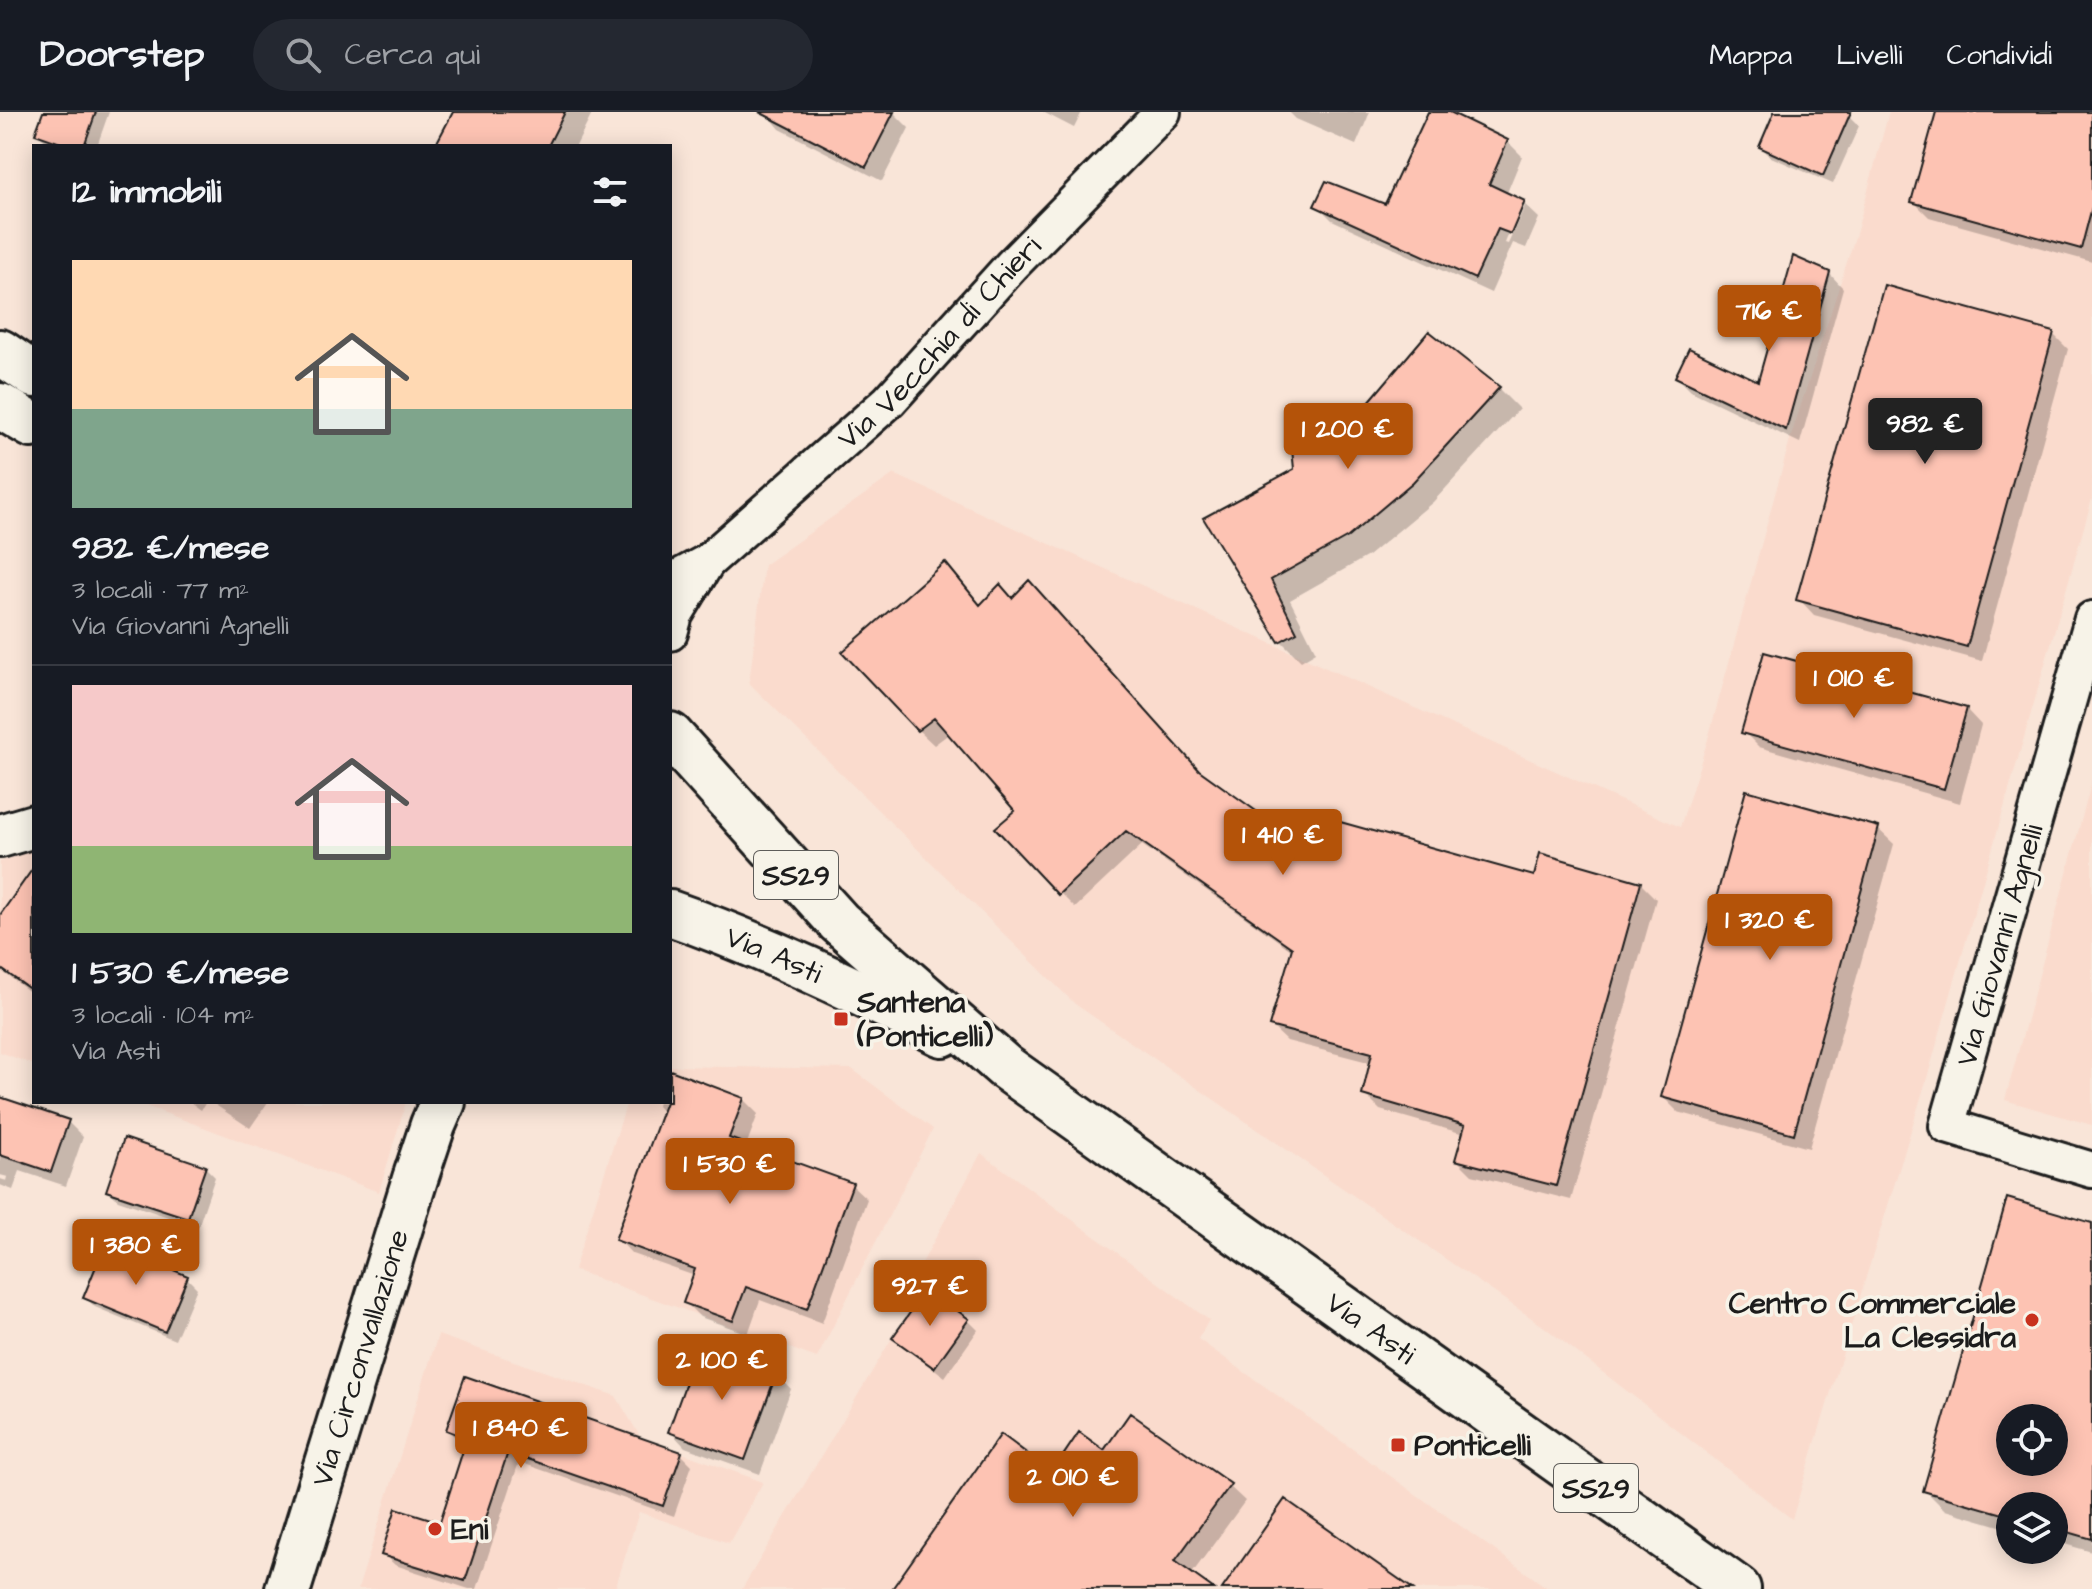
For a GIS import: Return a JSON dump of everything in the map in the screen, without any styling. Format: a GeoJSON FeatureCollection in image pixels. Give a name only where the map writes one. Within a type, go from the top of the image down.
{"type":"FeatureCollection","features":[{"type":"Feature","properties":{"kind":"main road"},"geometry":{"type":"LineString","coordinates":[[0,352],[32,374]]}},
{"type":"Feature","properties":{"kind":"main road","name":"Via Asti"},"geometry":{"type":"LineString","coordinates":[[672,737],[839,922],[1005,1067],[1738,1589]]}},
{"type":"Feature","properties":{"kind":"main road","name":"Via Asti"},"geometry":{"type":"LineString","coordinates":[[681,920],[867,995],[1005,1067]]}},
{"type":"Feature","properties":{"kind":"main road","name":"Via Circonvallazione"},"geometry":{"type":"LineString","coordinates":[[288,1589],[437,1110]]}},
{"type":"Feature","properties":{"kind":"street","name":"Via Vecchia di Chieri"},"geometry":{"type":"LineString","coordinates":[[672,581],[707,562],[889,401],[1012,265],[1163,112]]}},
{"type":"Feature","properties":{"kind":"street","name":"Via Vecchia di Chieri"},"geometry":{"type":"LineString","coordinates":[[672,626],[675,615],[707,562]]}},
{"type":"Feature","properties":{"kind":"street","name":"Via Giovanni Agnelli"},"geometry":{"type":"LineString","coordinates":[[2092,619],[1947,1126],[2092,1170]]}},
{"type":"Feature","properties":{"kind":"street"},"geometry":{"type":"LineString","coordinates":[[0,836],[32,827]]}},
{"type":"Feature","properties":{"kind":"shaded area"},"geometry":{"type":"Polygon","coordinates":[[[1889,112],[2092,112],[2092,499],[1927,1078],[1792,1519],[1543,1326],[1075,1004],[749,683],[764,565],[894,474],[1680,827],[1708,739],[1791,436],[1856,234],[1889,112]]]}},
{"type":"Feature","properties":{"kind":"shaded area"},"geometry":{"type":"Polygon","coordinates":[[[2092,781],[2092,1125],[2005,1100],[2092,781]]]}},
{"type":"Feature","properties":{"kind":"shaded area"},"geometry":{"type":"Polygon","coordinates":[[[32,851],[32,1064],[0,1052],[0,862],[32,851]]]}},
{"type":"Feature","properties":{"kind":"shaded area"},"geometry":{"type":"Polygon","coordinates":[[[672,1066],[852,1069],[933,1129],[817,1358],[574,1270],[626,1104],[672,1104],[672,1066]]]}},
{"type":"Feature","properties":{"kind":"shaded area"},"geometry":{"type":"Polygon","coordinates":[[[140,1104],[405,1104],[379,1192],[140,1104]]]}},
{"type":"Feature","properties":{"kind":"shaded area"},"geometry":{"type":"Polygon","coordinates":[[[981,1153],[1209,1320],[1198,1339],[1549,1589],[742,1589],[892,1338],[927,1289],[913,1280],[981,1153]]]}},
{"type":"Feature","properties":{"kind":"shaded area"},"geometry":{"type":"Polygon","coordinates":[[[438,1335],[616,1396],[641,1438],[763,1482],[729,1543],[639,1512],[615,1589],[358,1589],[438,1335]]]}},
{"type":"Feature","properties":{"kind":"building"},"geometry":{"type":"Polygon","coordinates":[[[43,112],[96,112],[85,144],[63,144],[35,134],[43,112]]]}},
{"type":"Feature","properties":{"kind":"building"},"geometry":{"type":"Polygon","coordinates":[[[453,112],[565,112],[549,144],[436,144],[453,112]]]}},
{"type":"Feature","properties":{"kind":"building"},"geometry":{"type":"Polygon","coordinates":[[[759,112],[894,112],[866,167],[759,112]]]}},
{"type":"Feature","properties":{"kind":"building"},"geometry":{"type":"Polygon","coordinates":[[[1428,112],[1450,112],[1508,140],[1489,184],[1525,201],[1511,234],[1498,229],[1475,279],[1314,206],[1326,181],[1385,204],[1428,112]]]}},
{"type":"Feature","properties":{"kind":"building"},"geometry":{"type":"Polygon","coordinates":[[[1774,112],[1851,112],[1823,176],[1759,147],[1774,112]]]}},
{"type":"Feature","properties":{"kind":"building"},"geometry":{"type":"Polygon","coordinates":[[[1936,112],[2092,112],[2092,207],[2081,249],[1911,202],[1936,112]]]}},
{"type":"Feature","properties":{"kind":"building"},"geometry":{"type":"Polygon","coordinates":[[[1793,256],[1830,272],[1786,430],[1675,377],[1689,348],[1758,381],[1793,256]]]}},
{"type":"Feature","properties":{"kind":"building"},"geometry":{"type":"Polygon","coordinates":[[[1884,285],[2054,332],[1967,647],[1796,600],[1884,285]]]}},
{"type":"Feature","properties":{"kind":"building"},"geometry":{"type":"Polygon","coordinates":[[[1429,331],[1500,387],[1413,482],[1348,537],[1271,580],[1297,632],[1279,642],[1203,518],[1294,469],[1292,449],[1297,430],[1308,419],[1323,412],[1337,410],[1357,416],[1429,331]]]}},
{"type":"Feature","properties":{"kind":"building"},"geometry":{"type":"Polygon","coordinates":[[[945,562],[980,605],[1000,584],[1012,598],[1029,580],[1199,770],[1316,854],[1326,818],[1534,876],[1540,853],[1641,882],[1556,1186],[1455,1160],[1465,1125],[1362,1095],[1372,1053],[1269,1026],[1292,948],[1126,831],[1058,895],[995,828],[1015,811],[934,718],[917,731],[842,652],[945,562]]]}},
{"type":"Feature","properties":{"kind":"building"},"geometry":{"type":"Polygon","coordinates":[[[1764,652],[1967,708],[1944,789],[1741,733],[1764,652]]]}},
{"type":"Feature","properties":{"kind":"building"},"geometry":{"type":"Polygon","coordinates":[[[1746,790],[1879,827],[1794,1134],[1661,1097],[1746,790]]]}},
{"type":"Feature","properties":{"kind":"building"},"geometry":{"type":"Polygon","coordinates":[[[32,870],[32,991],[0,968],[0,915],[32,870]]]}},
{"type":"Feature","properties":{"kind":"building"},"geometry":{"type":"Polygon","coordinates":[[[672,1071],[744,1098],[729,1138],[853,1183],[807,1309],[746,1287],[733,1321],[683,1303],[695,1269],[615,1240],[665,1104],[672,1104],[672,1071]]]}},
{"type":"Feature","properties":{"kind":"building"},"geometry":{"type":"Polygon","coordinates":[[[0,1097],[69,1120],[51,1172],[0,1155],[0,1097]]]}},
{"type":"Feature","properties":{"kind":"building"},"geometry":{"type":"Polygon","coordinates":[[[124,1138],[206,1166],[188,1218],[106,1191],[124,1138]]]}},
{"type":"Feature","properties":{"kind":"building","name":"Centro Commerciale La Clessidra"},"geometry":{"type":"Polygon","coordinates":[[[2007,1198],[2092,1223],[2092,1539],[2068,1532],[2068,1492],[1996,1492],[1996,1512],[1923,1491],[2007,1198]]]}},
{"type":"Feature","properties":{"kind":"building"},"geometry":{"type":"Polygon","coordinates":[[[106,1242],[188,1276],[165,1332],[83,1298],[106,1242]]]}},
{"type":"Feature","properties":{"kind":"building"},"geometry":{"type":"Polygon","coordinates":[[[927,1289],[969,1319],[934,1368],[892,1338],[927,1289]]]}},
{"type":"Feature","properties":{"kind":"building"},"geometry":{"type":"Polygon","coordinates":[[[700,1344],[777,1372],[745,1460],[668,1432],[700,1344]]]}},
{"type":"Feature","properties":{"kind":"building"},"geometry":{"type":"Polygon","coordinates":[[[465,1376],[682,1452],[663,1506],[508,1452],[465,1581],[381,1555],[396,1508],[440,1522],[467,1438],[446,1430],[465,1376]]]}},
{"type":"Feature","properties":{"kind":"building"},"geometry":{"type":"Polygon","coordinates":[[[1130,1413],[1231,1484],[1175,1561],[1214,1589],[892,1589],[1001,1434],[1052,1472],[1079,1432],[1104,1450],[1130,1413]]]}},
{"type":"Feature","properties":{"kind":"building"},"geometry":{"type":"Polygon","coordinates":[[[1285,1499],[1413,1589],[1222,1589],[1285,1499]]]}},
{"type":"Feature","properties":{"kind":"place","name":"Santena (Ponticelli)"},"geometry":{"type":"Point","coordinates":[841,1019]}},
{"type":"Feature","properties":{"kind":"place","name":"Centro Commerciale La Clessidra"},"geometry":{"type":"Point","coordinates":[2032,1320]}},
{"type":"Feature","properties":{"kind":"place","name":"Ponticelli"},"geometry":{"type":"Point","coordinates":[1398,1445]}},
{"type":"Feature","properties":{"kind":"place","name":"Eni"},"geometry":{"type":"Point","coordinates":[435,1529]}}]}
